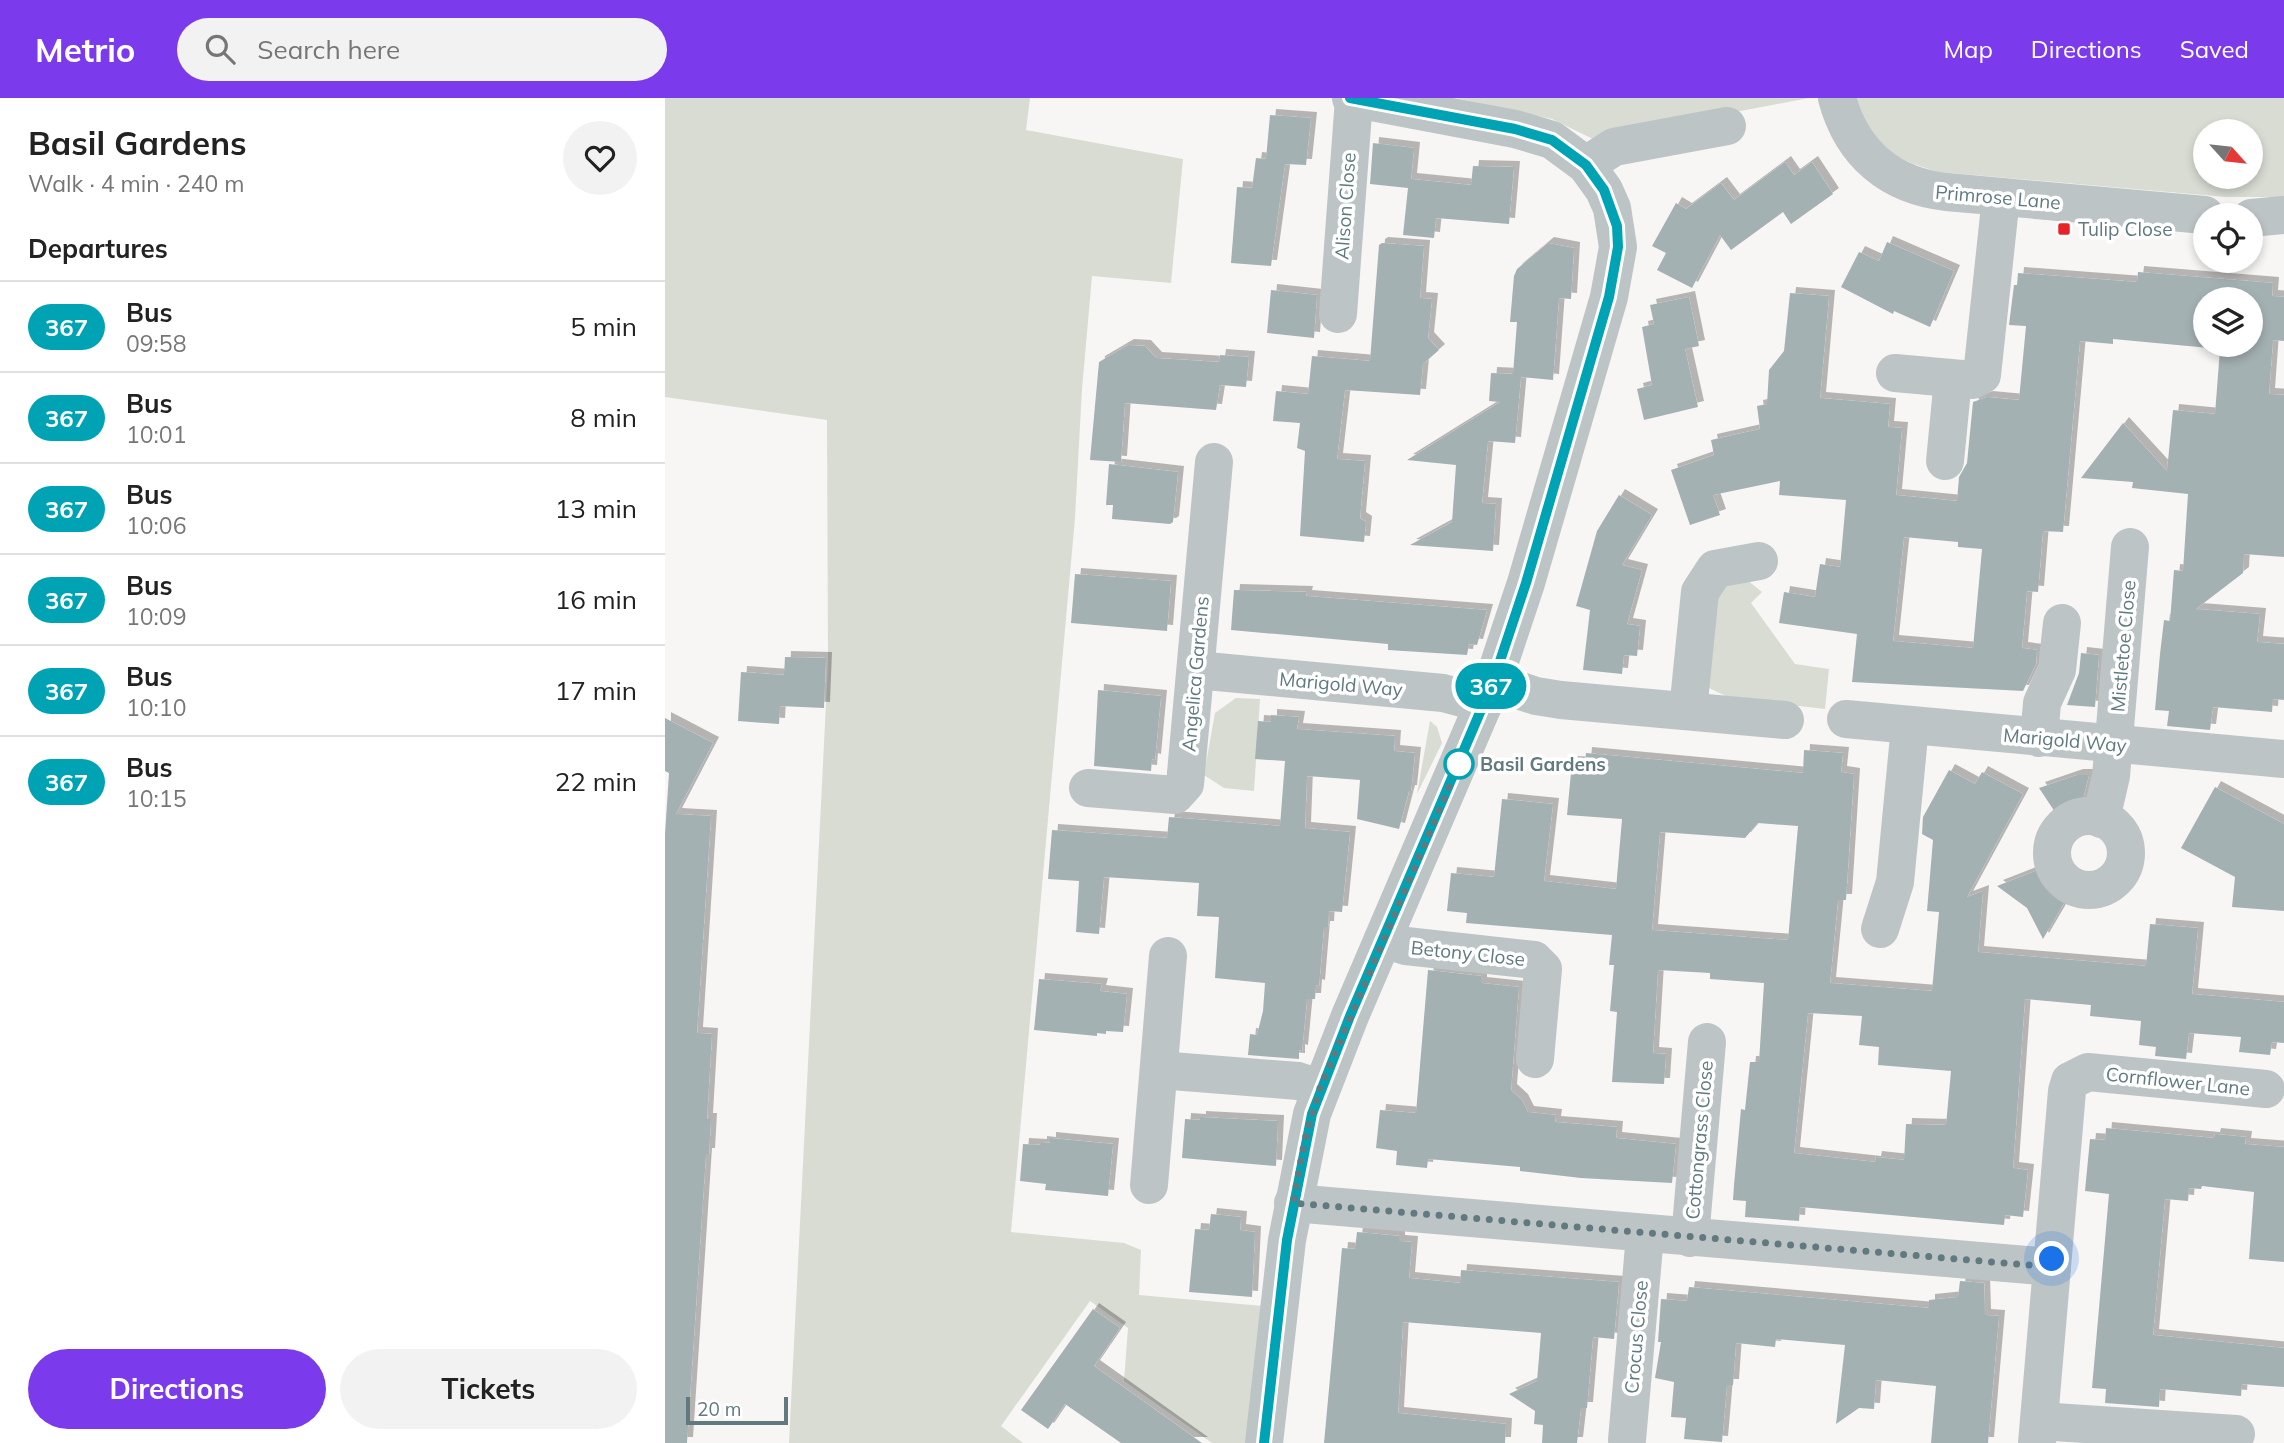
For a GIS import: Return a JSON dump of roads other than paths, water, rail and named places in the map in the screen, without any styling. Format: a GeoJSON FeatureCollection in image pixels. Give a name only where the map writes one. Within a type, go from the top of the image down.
{"type":"FeatureCollection","features":[{"type":"Feature","properties":{"kind":"street"},"geometry":{"type":"LineString","coordinates":[[1264,1443],[1293,1203],[1305,1139],[1320,1088],[1489,693],[1526,583],[1617,267],[1618,247],[1612,208],[1604,190],[1586,165],[1565,148],[1537,135],[1352,98]]}},
{"type":"Feature","properties":{"kind":"street","name":"Alison Close"},"geometry":{"type":"LineString","coordinates":[[1338,314],[1352,98]]}},
{"type":"Feature","properties":{"kind":"street","name":"Primrose Lane"},"geometry":{"type":"LineString","coordinates":[[1837,98],[1860,148],[1870,161],[1888,174],[1927,190],[2193,214]]}},
{"type":"Feature","properties":{"kind":"street"},"geometry":{"type":"LineString","coordinates":[[1586,165],[1615,147],[1727,126]]}},
{"type":"Feature","properties":{"kind":"street"},"geometry":{"type":"LineString","coordinates":[[1895,373],[1978,379],[1985,370],[2001,197]]}},
{"type":"Feature","properties":{"kind":"street"},"geometry":{"type":"LineString","coordinates":[[2263,217],[2284,215]]}},
{"type":"Feature","properties":{"kind":"street"},"geometry":{"type":"LineString","coordinates":[[1945,461],[1953,379]]}},
{"type":"Feature","properties":{"kind":"street","name":"Angelica Gardens"},"geometry":{"type":"LineString","coordinates":[[1088,788],[1175,795],[1182,791],[1185,784],[1214,462]]}},
{"type":"Feature","properties":{"kind":"street","name":"Mistletoe Close"},"geometry":{"type":"LineString","coordinates":[[2101,818],[2112,776],[2130,547]]}},
{"type":"Feature","properties":{"kind":"street"},"geometry":{"type":"LineString","coordinates":[[1688,711],[1700,592],[1715,569],[1759,561]]}},
{"type":"Feature","properties":{"kind":"street"},"geometry":{"type":"LineString","coordinates":[[2039,738],[2042,703],[2057,670],[2062,623]]}},
{"type":"Feature","properties":{"kind":"street","name":"Marigold Way"},"geometry":{"type":"LineString","coordinates":[[1196,670],[1443,692],[1536,696],[1785,720]]}},
{"type":"Feature","properties":{"kind":"street","name":"Marigold Way"},"geometry":{"type":"LineString","coordinates":[[1846,719],[2284,759]]}},
{"type":"Feature","properties":{"kind":"street"},"geometry":{"type":"LineString","coordinates":[[1880,929],[1895,882],[1910,726]]}},
{"type":"Feature","properties":{"kind":"street","name":"Betony Close"},"geometry":{"type":"LineString","coordinates":[[1383,939],[1406,946],[1534,960],[1539,963],[1543,969],[1535,1059]]}},
{"type":"Feature","properties":{"kind":"street"},"geometry":{"type":"LineString","coordinates":[[1149,1185],[1168,956]]}},
{"type":"Feature","properties":{"kind":"street","name":"Cottongrass Close"},"geometry":{"type":"LineString","coordinates":[[1690,1238],[1707,1042]]}},
{"type":"Feature","properties":{"kind":"street"},"geometry":{"type":"LineString","coordinates":[[1159,1070],[1298,1082],[1320,1088]]}},
{"type":"Feature","properties":{"kind":"street","name":"Cornflower Lane"},"geometry":{"type":"LineString","coordinates":[[2237,1434],[2038,1432],[2067,1091],[2074,1077],[2088,1072],[2266,1089]]}},
{"type":"Feature","properties":{"kind":"street"},"geometry":{"type":"LineString","coordinates":[[1293,1203],[1645,1235],[2052,1267]]}},
{"type":"Feature","properties":{"kind":"street","name":"Crocus Close"},"geometry":{"type":"LineString","coordinates":[[1627,1440],[1645,1235]]}},
{"type":"Feature","properties":{"kind":"place","name":"Tulip Close"},"geometry":{"type":"Point","coordinates":[2064,229]}},
{"type":"Feature","properties":{"kind":"place","name":"Basil Gardens"},"geometry":{"type":"Point","coordinates":[1459,764]}}]}
